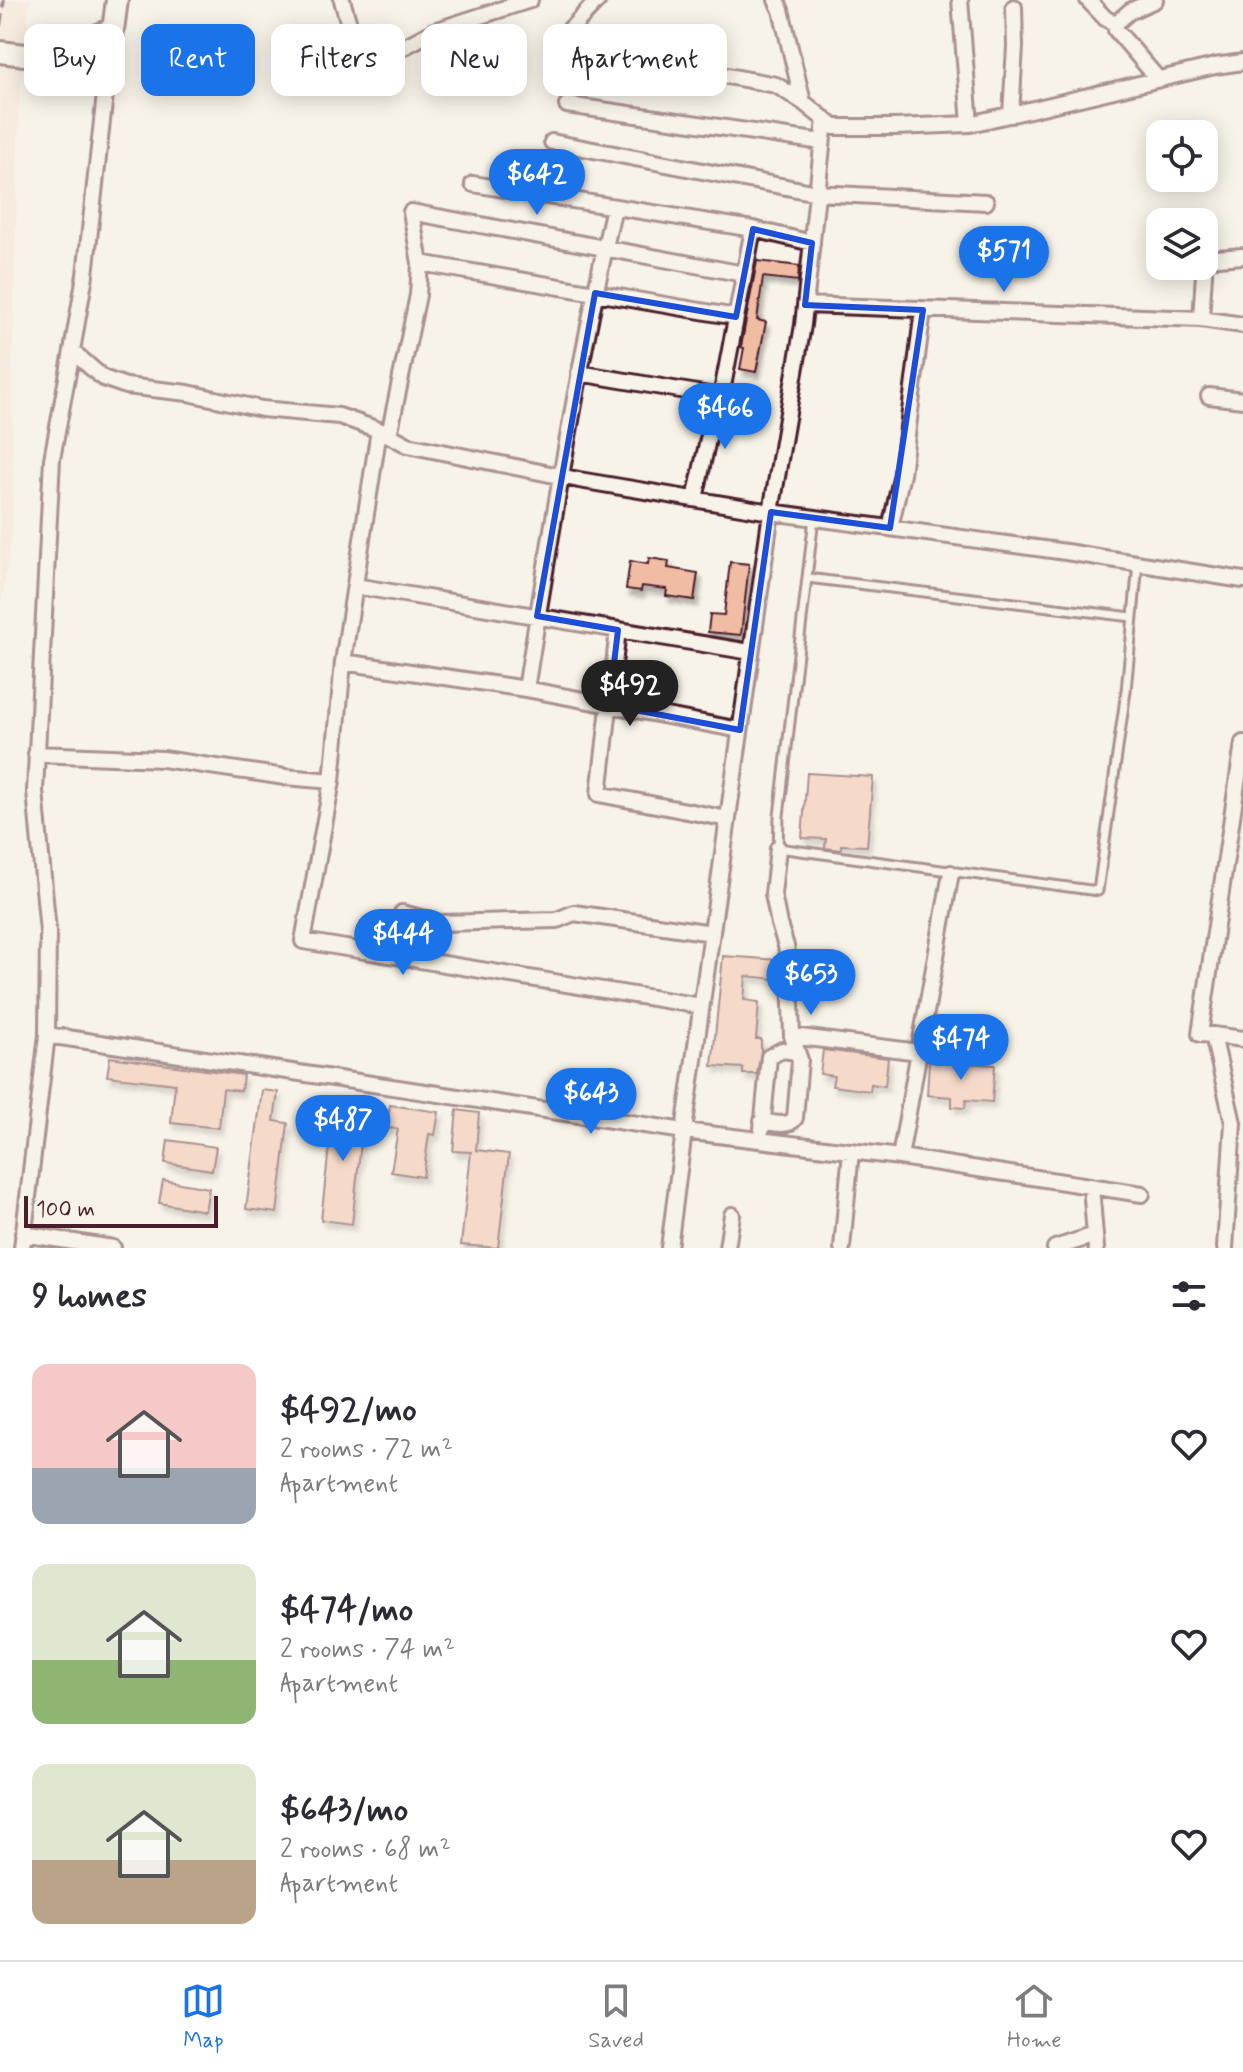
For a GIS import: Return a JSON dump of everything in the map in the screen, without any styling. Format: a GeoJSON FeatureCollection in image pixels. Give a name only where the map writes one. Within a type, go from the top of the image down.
{"type":"FeatureCollection","features":[{"type":"Feature","properties":{"kind":"street"},"geometry":{"type":"LineString","coordinates":[[114,24],[117,0]]}},
{"type":"Feature","properties":{"kind":"street"},"geometry":{"type":"LineString","coordinates":[[342,0],[354,54],[373,63],[434,31],[530,0]]}},
{"type":"Feature","properties":{"kind":"street"},"geometry":{"type":"LineString","coordinates":[[598,0],[561,39],[568,73],[617,61],[674,66],[776,85],[834,127],[970,124],[1243,62]]}},
{"type":"Feature","properties":{"kind":"street"},"geometry":{"type":"LineString","coordinates":[[776,0],[803,102]]}},
{"type":"Feature","properties":{"kind":"street"},"geometry":{"type":"LineString","coordinates":[[960,0],[970,124]]}},
{"type":"Feature","properties":{"kind":"street"},"geometry":{"type":"LineString","coordinates":[[1088,0],[1115,24],[1116,30],[1158,79]]}},
{"type":"Feature","properties":{"kind":"street"},"geometry":{"type":"LineString","coordinates":[[1115,24],[1130,11],[1155,0]]}},
{"type":"Feature","properties":{"kind":"street"},"geometry":{"type":"LineString","coordinates":[[1011,115],[1014,7]]}},
{"type":"Feature","properties":{"kind":"street"},"geometry":{"type":"LineString","coordinates":[[0,52],[24,55]]}},
{"type":"Feature","properties":{"kind":"street"},"geometry":{"type":"LineString","coordinates":[[105,96],[85,275],[52,459],[35,791],[48,932],[47,1035],[23,1241],[113,1248]]}},
{"type":"Feature","properties":{"kind":"street"},"geometry":{"type":"LineString","coordinates":[[567,105],[822,142]]}},
{"type":"Feature","properties":{"kind":"street"},"geometry":{"type":"LineString","coordinates":[[669,1248],[771,512],[805,305],[825,119]]}},
{"type":"Feature","properties":{"kind":"street"},"geometry":{"type":"LineString","coordinates":[[552,142],[817,193],[986,202]]}},
{"type":"Feature","properties":{"kind":"street"},"geometry":{"type":"LineString","coordinates":[[473,184],[753,229],[812,243]]}},
{"type":"Feature","properties":{"kind":"street"},"geometry":{"type":"LineString","coordinates":[[526,689],[560,476],[614,207]]}},
{"type":"Feature","properties":{"kind":"street"},"geometry":{"type":"LineString","coordinates":[[701,1006],[303,941],[332,781],[343,662],[355,586],[384,432],[418,295],[420,263],[411,212],[744,274]]}},
{"type":"Feature","properties":{"kind":"street"},"geometry":{"type":"LineString","coordinates":[[695,499],[721,397],[753,229]]}},
{"type":"Feature","properties":{"kind":"street"},"geometry":{"type":"LineString","coordinates":[[1201,319],[1205,259],[1243,256]]}},
{"type":"Feature","properties":{"kind":"street"},"geometry":{"type":"LineString","coordinates":[[420,263],[736,317]]}},
{"type":"Feature","properties":{"kind":"street"},"geometry":{"type":"LineString","coordinates":[[805,305],[1201,319],[1243,325]]}},
{"type":"Feature","properties":{"kind":"street"},"geometry":{"type":"LineString","coordinates":[[890,528],[902,474],[923,310]]}},
{"type":"Feature","properties":{"kind":"street"},"geometry":{"type":"LineString","coordinates":[[72,351],[103,378],[126,386],[188,393],[262,409],[339,416],[384,432],[408,445],[560,476],[771,512],[1243,580]]}},
{"type":"Feature","properties":{"kind":"street"},"geometry":{"type":"LineString","coordinates":[[579,373],[721,397]]}},
{"type":"Feature","properties":{"kind":"street"},"geometry":{"type":"LineString","coordinates":[[1209,396],[1243,400]]}},
{"type":"Feature","properties":{"kind":"street"},"geometry":{"type":"LineString","coordinates":[[355,586],[751,652]]}},
{"type":"Feature","properties":{"kind":"street"},"geometry":{"type":"LineString","coordinates":[[618,630],[599,794],[728,819]]}},
{"type":"Feature","properties":{"kind":"street"},"geometry":{"type":"LineString","coordinates":[[343,662],[526,689],[740,730]]}},
{"type":"Feature","properties":{"kind":"street"},"geometry":{"type":"LineString","coordinates":[[1243,743],[1200,1034],[1243,1039]]}},
{"type":"Feature","properties":{"kind":"street"},"geometry":{"type":"LineString","coordinates":[[36,754],[163,759],[332,781]]}},
{"type":"Feature","properties":{"kind":"street"},"geometry":{"type":"LineString","coordinates":[[762,1121],[793,1122],[800,1072],[792,1036],[790,972],[773,894],[778,848]]}},
{"type":"Feature","properties":{"kind":"street"},"geometry":{"type":"LineString","coordinates":[[900,1157],[951,873]]}},
{"type":"Feature","properties":{"kind":"street"},"geometry":{"type":"LineString","coordinates":[[402,913],[440,923],[557,920],[574,913],[712,933]]}},
{"type":"Feature","properties":{"kind":"street"},"geometry":{"type":"LineString","coordinates":[[47,1035],[684,1131],[900,1157],[1142,1194]]}},
{"type":"Feature","properties":{"kind":"street"},"geometry":{"type":"LineString","coordinates":[[1213,1035],[1238,1123],[1225,1248]]}},
{"type":"Feature","properties":{"kind":"street"},"geometry":{"type":"LineString","coordinates":[[792,1036],[919,1052]]}},
{"type":"Feature","properties":{"kind":"street"},"geometry":{"type":"LineString","coordinates":[[761,1140],[769,1057],[782,1050],[797,1052]]}},
{"type":"Feature","properties":{"kind":"street"},"geometry":{"type":"LineString","coordinates":[[842,1248],[851,1151]]}},
{"type":"Feature","properties":{"kind":"street"},"geometry":{"type":"LineString","coordinates":[[1055,1248],[1096,1241],[1091,1186]]}},
{"type":"Feature","properties":{"kind":"street"},"geometry":{"type":"LineString","coordinates":[[727,1248],[732,1215]]}},
{"type":"Feature","properties":{"kind":"lane"},"geometry":{"type":"LineString","coordinates":[[814,518],[779,816],[778,848],[951,873],[1098,891],[1126,691],[1138,563]]}},
{"type":"Feature","properties":{"kind":"lane"},"geometry":{"type":"LineString","coordinates":[[807,578],[1132,617]]}},
{"type":"Feature","properties":{"kind":"highlighted area"},"geometry":{"type":"Polygon","coordinates":[[[753,229],[812,243],[805,305],[923,310],[890,528],[771,512],[740,730],[609,705],[618,630],[537,616],[595,293],[736,317],[753,229]]]}},
{"type":"Feature","properties":{"kind":"shaded area"},"geometry":{"type":"Polygon","coordinates":[[[0,0],[30,0],[27,24],[24,24],[19,105],[12,378],[13,527],[0,610],[0,0]]]}},
{"type":"Feature","properties":{"kind":"building"},"geometry":{"type":"Polygon","coordinates":[[[757,261],[799,266],[798,281],[763,277],[757,320],[766,322],[756,372],[740,369],[744,348],[741,347],[757,261]]]}},
{"type":"Feature","properties":{"kind":"building"},"geometry":{"type":"Polygon","coordinates":[[[649,558],[669,561],[668,568],[698,573],[694,600],[666,596],[667,589],[642,586],[641,591],[626,589],[630,561],[648,564],[649,558]]]}},
{"type":"Feature","properties":{"kind":"building"},"geometry":{"type":"Polygon","coordinates":[[[730,562],[749,564],[741,635],[708,632],[710,614],[724,615],[730,562]]]}},
{"type":"Feature","properties":{"kind":"building"},"geometry":{"type":"Polygon","coordinates":[[[807,773],[873,777],[867,846],[841,845],[841,850],[825,848],[826,839],[802,838],[807,773]]]}},
{"type":"Feature","properties":{"kind":"building"},"geometry":{"type":"Polygon","coordinates":[[[723,956],[778,960],[776,979],[746,976],[744,1000],[759,1002],[756,1039],[761,1039],[761,1051],[757,1074],[743,1074],[743,1068],[712,1066],[723,956]]]}},
{"type":"Feature","properties":{"kind":"building"},"geometry":{"type":"Polygon","coordinates":[[[823,1050],[888,1058],[885,1086],[871,1084],[870,1091],[832,1086],[834,1076],[820,1074],[823,1050]]]}},
{"type":"Feature","properties":{"kind":"building"},"geometry":{"type":"Polygon","coordinates":[[[110,1057],[243,1075],[241,1091],[223,1089],[219,1128],[171,1123],[175,1084],[107,1076],[110,1057]]]}},
{"type":"Feature","properties":{"kind":"building"},"geometry":{"type":"Polygon","coordinates":[[[929,1061],[995,1065],[992,1102],[966,1100],[965,1108],[952,1107],[952,1097],[927,1095],[929,1061]]]}},
{"type":"Feature","properties":{"kind":"building"},"geometry":{"type":"Polygon","coordinates":[[[262,1090],[278,1092],[274,1121],[288,1123],[277,1213],[246,1209],[262,1090]]]}},
{"type":"Feature","properties":{"kind":"building"},"geometry":{"type":"Polygon","coordinates":[[[334,1102],[365,1105],[352,1224],[321,1220],[334,1102]]]}},
{"type":"Feature","properties":{"kind":"building"},"geometry":{"type":"Polygon","coordinates":[[[390,1105],[439,1112],[435,1135],[429,1134],[423,1177],[391,1172],[398,1129],[386,1128],[390,1105]]]}},
{"type":"Feature","properties":{"kind":"building"},"geometry":{"type":"Polygon","coordinates":[[[457,1110],[479,1113],[476,1150],[509,1154],[498,1248],[461,1245],[471,1152],[453,1151],[457,1110]]]}},
{"type":"Feature","properties":{"kind":"building"},"geometry":{"type":"Polygon","coordinates":[[[168,1140],[216,1147],[212,1170],[165,1163],[168,1140]]]}},
{"type":"Feature","properties":{"kind":"building"},"geometry":{"type":"Polygon","coordinates":[[[163,1180],[209,1188],[205,1211],[159,1203],[163,1180]]]}},
{"type":"Feature","properties":{"kind":"railway"},"geometry":{"type":"LineString","coordinates":[[0,26],[4,0]]}}]}
